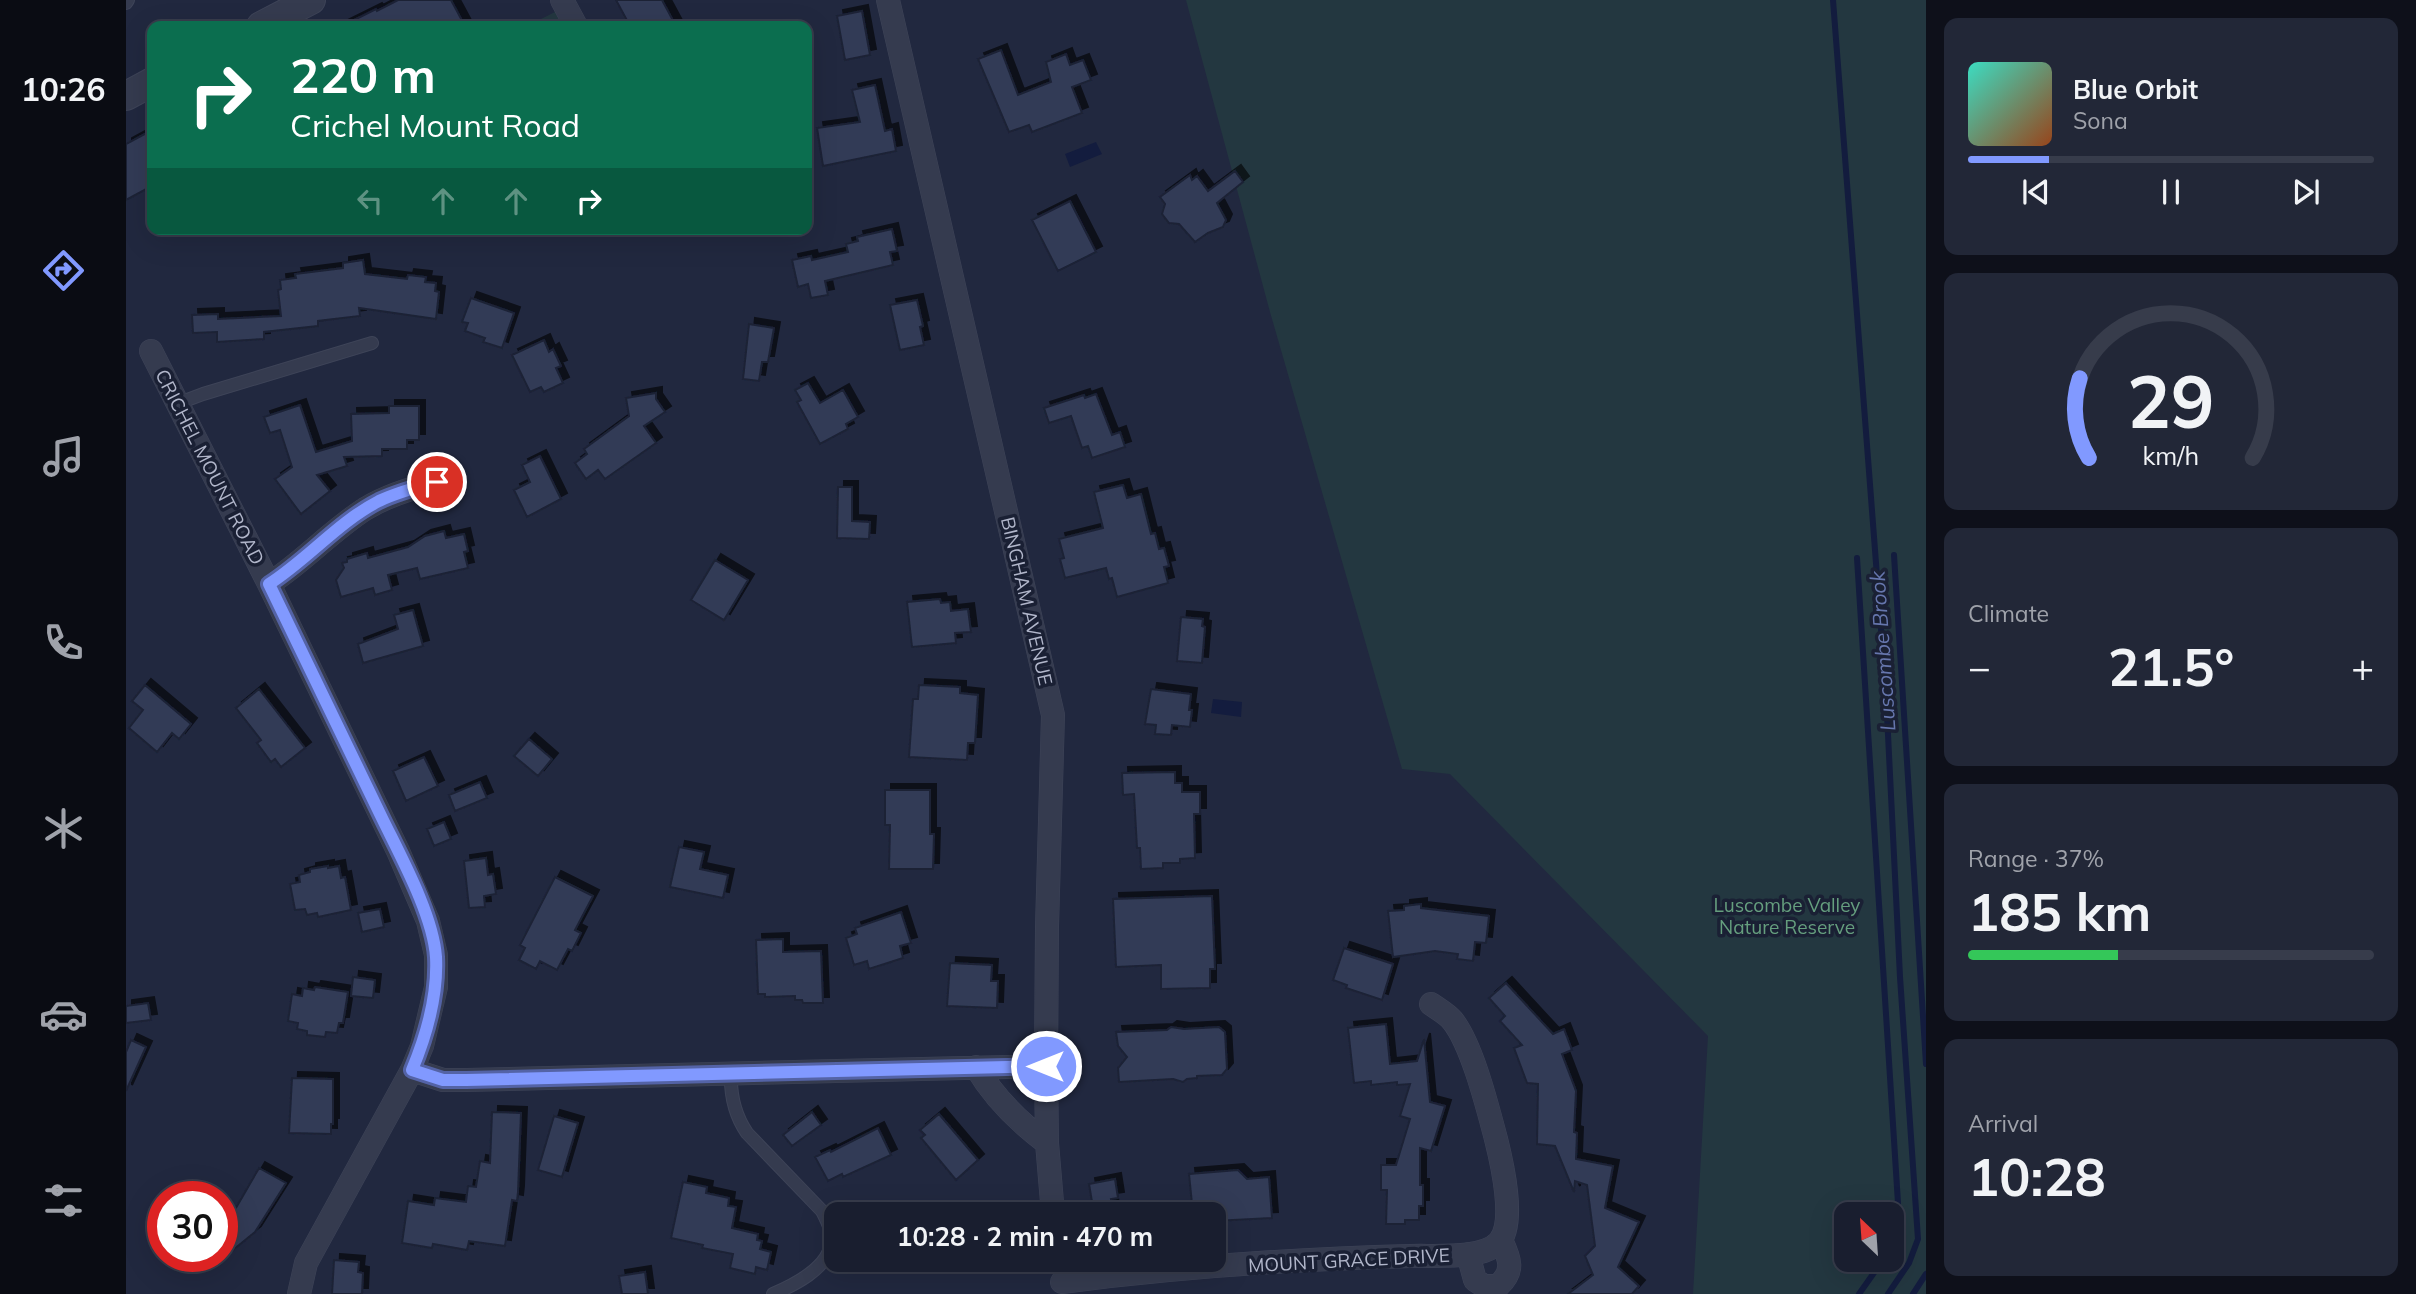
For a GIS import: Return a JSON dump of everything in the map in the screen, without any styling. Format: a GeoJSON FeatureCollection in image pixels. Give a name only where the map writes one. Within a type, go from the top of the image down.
{"type":"FeatureCollection","features":[{"type":"Feature","properties":{"kind":"street"},"geometry":{"type":"LineString","coordinates":[[271,21],[311,0]]}},
{"type":"Feature","properties":{"kind":"street"},"geometry":{"type":"LineString","coordinates":[[562,0],[573,21]]}},
{"type":"Feature","properties":{"kind":"street","name":"BINGHAM AVENUE"},"geometry":{"type":"LineString","coordinates":[[888,0],[1053,715],[1046,1066],[1047,1143],[1052,1202]]}},
{"type":"Feature","properties":{"kind":"street"},"geometry":{"type":"LineString","coordinates":[[126,96],[147,85]]}},
{"type":"Feature","properties":{"kind":"street","name":"CRICHEL MOUNT ROAD"},"geometry":{"type":"LineString","coordinates":[[151,351],[269,584],[398,851],[428,921],[436,955],[436,987],[422,1046],[412,1070],[306,1263],[299,1294]]}},
{"type":"Feature","properties":{"kind":"street","name":"CRICHEL MOUNT ROAD"},"geometry":{"type":"LineString","coordinates":[[269,584],[364,510],[403,491],[437,482]]}},
{"type":"Feature","properties":{"kind":"street","name":"MOUNT GRACE DRIVE"},"geometry":{"type":"LineString","coordinates":[[1062,1279],[1321,1259],[1468,1254],[1494,1248],[1505,1233],[1507,1214],[1505,1184],[1489,1112],[1462,1038],[1452,1020],[1431,1004]]}},
{"type":"Feature","properties":{"kind":"street"},"geometry":{"type":"LineString","coordinates":[[412,1070],[443,1080],[466,1080],[1046,1066]]}},
{"type":"Feature","properties":{"kind":"street"},"geometry":{"type":"LineString","coordinates":[[976,1067],[986,1084],[1047,1143]]}},
{"type":"Feature","properties":{"kind":"street","name":"MOUNT GRACE DRIVE"},"geometry":{"type":"LineString","coordinates":[[1468,1254],[1475,1280],[1484,1286],[1498,1286],[1507,1278],[1510,1266],[1501,1240]]}},
{"type":"Feature","properties":{"kind":"lane"},"geometry":{"type":"LineString","coordinates":[[179,403],[372,344]]}},
{"type":"Feature","properties":{"kind":"lane"},"geometry":{"type":"LineString","coordinates":[[731,1072],[731,1097],[738,1121],[822,1211],[830,1227],[831,1244],[823,1261],[806,1277],[773,1294]]}},
{"type":"Feature","properties":{"kind":"green space","name":"Luscombe Valley Nature Reserve"},"geometry":{"type":"Polygon","coordinates":[[[1186,0],[1926,0],[1926,1294],[1693,1294],[1708,1036],[1450,774],[1402,769],[1270,312],[1186,0]]]}},
{"type":"Feature","properties":{"kind":"green space"},"geometry":{"type":"Polygon","coordinates":[[[559,10],[560,21],[537,21],[559,10]]]}},
{"type":"Feature","properties":{"kind":"water"},"geometry":{"type":"Polygon","coordinates":[[[1096,142],[1102,154],[1070,167],[1065,154],[1096,142]]]}},
{"type":"Feature","properties":{"kind":"water"},"geometry":{"type":"Polygon","coordinates":[[[1213,699],[1242,702],[1241,717],[1211,713],[1213,699]]]}},
{"type":"Feature","properties":{"kind":"building"},"geometry":{"type":"Polygon","coordinates":[[[398,0],[451,0],[462,21],[352,21],[376,9],[377,11],[398,0]]]}},
{"type":"Feature","properties":{"kind":"building"},"geometry":{"type":"Polygon","coordinates":[[[616,0],[662,0],[673,21],[627,21],[616,0]]]}},
{"type":"Feature","properties":{"kind":"building"},"geometry":{"type":"Polygon","coordinates":[[[862,11],[870,55],[845,60],[837,16],[862,11]]]}},
{"type":"Feature","properties":{"kind":"building"},"geometry":{"type":"Polygon","coordinates":[[[1001,50],[1018,95],[1051,82],[1046,62],[1066,54],[1070,65],[1083,60],[1091,80],[1072,87],[1082,113],[1032,132],[1029,125],[1009,132],[978,59],[1001,50]]]}},
{"type":"Feature","properties":{"kind":"building"},"geometry":{"type":"Polygon","coordinates":[[[875,85],[885,131],[892,129],[896,151],[823,166],[817,128],[860,122],[852,90],[875,85]]]}},
{"type":"Feature","properties":{"kind":"building"},"geometry":{"type":"Polygon","coordinates":[[[147,133],[147,189],[126,200],[126,144],[147,133]]]}},
{"type":"Feature","properties":{"kind":"building"},"geometry":{"type":"Polygon","coordinates":[[[1235,171],[1243,182],[1217,203],[1226,220],[1223,227],[1195,242],[1179,224],[1169,223],[1162,214],[1165,204],[1160,197],[1190,175],[1192,180],[1197,176],[1208,191],[1235,171]]]}},
{"type":"Feature","properties":{"kind":"building"},"geometry":{"type":"Polygon","coordinates":[[[1070,201],[1096,252],[1058,271],[1032,220],[1070,201]]]}},
{"type":"Feature","properties":{"kind":"building"},"geometry":{"type":"Polygon","coordinates":[[[892,229],[897,251],[890,252],[893,265],[825,281],[828,295],[811,298],[808,284],[798,287],[792,260],[811,256],[812,260],[848,252],[846,244],[858,241],[857,237],[892,229]]]}},
{"type":"Feature","properties":{"kind":"building"},"geometry":{"type":"Polygon","coordinates":[[[363,260],[365,274],[407,279],[408,275],[426,277],[425,282],[436,283],[435,291],[439,292],[436,319],[359,308],[360,316],[318,321],[318,326],[264,332],[264,339],[217,342],[217,332],[193,333],[192,315],[218,314],[218,319],[281,316],[278,290],[281,289],[280,280],[296,278],[295,274],[343,268],[343,263],[363,260]]]}},
{"type":"Feature","properties":{"kind":"building"},"geometry":{"type":"Polygon","coordinates":[[[471,298],[514,313],[502,348],[483,342],[485,338],[465,331],[468,323],[462,322],[471,298]]]}},
{"type":"Feature","properties":{"kind":"building"},"geometry":{"type":"Polygon","coordinates":[[[917,300],[924,345],[900,350],[890,305],[917,300]]]}},
{"type":"Feature","properties":{"kind":"building"},"geometry":{"type":"Polygon","coordinates":[[[749,324],[774,328],[768,362],[762,362],[759,381],[743,379],[749,324]]]}},
{"type":"Feature","properties":{"kind":"building"},"geometry":{"type":"Polygon","coordinates":[[[544,340],[549,352],[553,349],[561,366],[556,368],[563,383],[544,392],[541,387],[530,392],[512,355],[544,340]]]}},
{"type":"Feature","properties":{"kind":"building"},"geometry":{"type":"Polygon","coordinates":[[[808,383],[820,403],[843,390],[858,417],[846,424],[848,429],[820,444],[797,402],[801,400],[795,390],[808,383]]]}},
{"type":"Feature","properties":{"kind":"building"},"geometry":{"type":"Polygon","coordinates":[[[656,393],[656,399],[665,412],[644,426],[656,443],[605,479],[598,470],[586,479],[575,463],[587,454],[584,449],[629,416],[626,398],[656,393]]]}},
{"type":"Feature","properties":{"kind":"building"},"geometry":{"type":"Polygon","coordinates":[[[1096,394],[1112,435],[1120,432],[1125,447],[1092,458],[1088,446],[1082,448],[1071,416],[1049,423],[1044,408],[1084,395],[1085,398],[1096,394]]]}},
{"type":"Feature","properties":{"kind":"building"},"geometry":{"type":"Polygon","coordinates":[[[300,405],[316,452],[352,441],[351,414],[389,413],[389,406],[419,406],[419,440],[407,440],[407,449],[382,449],[382,456],[344,457],[347,466],[317,475],[330,491],[301,514],[275,479],[292,467],[280,430],[270,433],[264,417],[300,405]]]}},
{"type":"Feature","properties":{"kind":"building"},"geometry":{"type":"Polygon","coordinates":[[[540,456],[561,499],[527,517],[514,490],[530,482],[522,465],[540,456]]]}},
{"type":"Feature","properties":{"kind":"building"},"geometry":{"type":"Polygon","coordinates":[[[1123,485],[1127,498],[1141,494],[1151,534],[1155,533],[1159,549],[1164,548],[1169,566],[1164,567],[1168,583],[1117,597],[1106,568],[1065,578],[1059,539],[1103,528],[1094,492],[1123,485]]]}},
{"type":"Feature","properties":{"kind":"building"},"geometry":{"type":"Polygon","coordinates":[[[838,487],[852,487],[852,521],[870,522],[869,539],[837,538],[838,487]]]}},
{"type":"Feature","properties":{"kind":"building"},"geometry":{"type":"Polygon","coordinates":[[[444,531],[446,538],[464,534],[468,551],[464,552],[468,568],[420,579],[417,568],[388,575],[392,590],[375,595],[373,588],[341,597],[336,580],[344,568],[342,563],[347,562],[347,559],[367,553],[368,558],[408,547],[425,536],[444,531]]]}},
{"type":"Feature","properties":{"kind":"building"},"geometry":{"type":"Polygon","coordinates":[[[715,560],[748,580],[724,620],[691,600],[715,560]]]}},
{"type":"Feature","properties":{"kind":"building"},"geometry":{"type":"Polygon","coordinates":[[[940,599],[941,603],[950,602],[951,611],[968,609],[971,632],[955,633],[956,643],[912,647],[907,602],[940,599]]]}},
{"type":"Feature","properties":{"kind":"building"},"geometry":{"type":"Polygon","coordinates":[[[413,610],[423,646],[363,663],[358,644],[398,629],[394,615],[413,610]]]}},
{"type":"Feature","properties":{"kind":"building"},"geometry":{"type":"Polygon","coordinates":[[[1181,617],[1203,619],[1202,626],[1205,627],[1202,663],[1177,661],[1181,617]]]}},
{"type":"Feature","properties":{"kind":"building"},"geometry":{"type":"Polygon","coordinates":[[[145,685],[191,724],[179,739],[172,733],[157,752],[129,728],[143,710],[132,701],[145,685]]]}},
{"type":"Feature","properties":{"kind":"building"},"geometry":{"type":"Polygon","coordinates":[[[919,685],[960,687],[960,693],[978,695],[975,743],[968,743],[967,760],[909,757],[913,699],[918,699],[919,685]]]}},
{"type":"Feature","properties":{"kind":"building"},"geometry":{"type":"Polygon","coordinates":[[[259,689],[305,748],[281,767],[275,759],[271,762],[257,743],[261,740],[236,708],[259,689]]]}},
{"type":"Feature","properties":{"kind":"building"},"geometry":{"type":"Polygon","coordinates":[[[1151,689],[1191,694],[1190,727],[1172,725],[1171,735],[1155,734],[1156,725],[1145,724],[1151,689]]]}},
{"type":"Feature","properties":{"kind":"building"},"geometry":{"type":"Polygon","coordinates":[[[529,739],[552,759],[538,776],[514,756],[529,739]]]}},
{"type":"Feature","properties":{"kind":"building"},"geometry":{"type":"Polygon","coordinates":[[[424,757],[438,786],[406,801],[393,771],[424,757]]]}},
{"type":"Feature","properties":{"kind":"building"},"geometry":{"type":"Polygon","coordinates":[[[1175,772],[1175,783],[1182,783],[1182,792],[1200,792],[1200,814],[1194,814],[1195,858],[1180,859],[1180,863],[1163,863],[1163,868],[1141,869],[1134,794],[1123,795],[1122,773],[1175,772]]]}},
{"type":"Feature","properties":{"kind":"building"},"geometry":{"type":"Polygon","coordinates":[[[480,782],[487,798],[455,811],[449,795],[480,782]]]}},
{"type":"Feature","properties":{"kind":"building"},"geometry":{"type":"Polygon","coordinates":[[[885,790],[930,790],[930,834],[934,834],[933,869],[889,869],[890,825],[885,825],[885,790]]]}},
{"type":"Feature","properties":{"kind":"building"},"geometry":{"type":"Polygon","coordinates":[[[444,822],[451,839],[434,846],[427,829],[444,822]]]}},
{"type":"Feature","properties":{"kind":"building"},"geometry":{"type":"Polygon","coordinates":[[[679,847],[704,852],[700,869],[728,875],[723,898],[670,887],[679,847]]]}},
{"type":"Feature","properties":{"kind":"building"},"geometry":{"type":"Polygon","coordinates":[[[486,858],[488,875],[493,874],[496,894],[484,896],[485,907],[469,908],[464,861],[486,858]]]}},
{"type":"Feature","properties":{"kind":"building"},"geometry":{"type":"Polygon","coordinates":[[[339,866],[341,878],[345,877],[351,910],[318,917],[317,913],[307,915],[305,909],[295,910],[290,884],[300,882],[299,875],[310,872],[310,869],[339,866]]]}},
{"type":"Feature","properties":{"kind":"building"},"geometry":{"type":"Polygon","coordinates":[[[555,877],[593,896],[575,930],[581,933],[572,951],[568,949],[557,970],[540,961],[536,969],[519,960],[525,948],[520,945],[555,877]]]}},
{"type":"Feature","properties":{"kind":"building"},"geometry":{"type":"Polygon","coordinates":[[[1212,896],[1215,969],[1210,969],[1210,988],[1161,989],[1161,965],[1116,967],[1113,899],[1212,896]]]}},
{"type":"Feature","properties":{"kind":"building"},"geometry":{"type":"Polygon","coordinates":[[[1421,904],[1421,908],[1489,916],[1486,943],[1475,942],[1473,961],[1457,959],[1458,954],[1435,951],[1393,957],[1388,911],[1404,910],[1404,906],[1421,904]]]}},
{"type":"Feature","properties":{"kind":"building"},"geometry":{"type":"Polygon","coordinates":[[[380,909],[384,927],[362,932],[358,913],[380,909]]]}},
{"type":"Feature","properties":{"kind":"building"},"geometry":{"type":"Polygon","coordinates":[[[901,912],[911,943],[900,946],[903,958],[869,969],[867,961],[854,965],[846,938],[857,934],[855,928],[901,912]]]}},
{"type":"Feature","properties":{"kind":"building"},"geometry":{"type":"Polygon","coordinates":[[[783,939],[783,952],[821,951],[823,1003],[803,1003],[802,1000],[795,1000],[795,996],[765,997],[765,994],[758,994],[756,940],[783,939]]]}},
{"type":"Feature","properties":{"kind":"building"},"geometry":{"type":"Polygon","coordinates":[[[1344,948],[1393,964],[1382,1000],[1346,988],[1347,985],[1333,980],[1344,948]]]}},
{"type":"Feature","properties":{"kind":"building"},"geometry":{"type":"Polygon","coordinates":[[[950,963],[992,965],[991,981],[998,981],[997,1008],[947,1006],[950,963]]]}},
{"type":"Feature","properties":{"kind":"building"},"geometry":{"type":"Polygon","coordinates":[[[353,977],[375,980],[373,998],[351,996],[353,977]]]}},
{"type":"Feature","properties":{"kind":"building"},"geometry":{"type":"Polygon","coordinates":[[[1506,983],[1553,1034],[1564,1029],[1572,1050],[1562,1054],[1576,1091],[1576,1159],[1613,1166],[1605,1208],[1639,1222],[1618,1267],[1639,1286],[1632,1294],[1568,1294],[1593,1275],[1585,1256],[1595,1246],[1587,1185],[1575,1181],[1574,1192],[1555,1146],[1537,1144],[1538,1084],[1527,1083],[1514,1048],[1522,1045],[1500,1021],[1505,1016],[1489,998],[1506,983]]]}},
{"type":"Feature","properties":{"kind":"building"},"geometry":{"type":"Polygon","coordinates":[[[315,987],[348,992],[343,1023],[339,1023],[337,1033],[326,1032],[325,1037],[307,1035],[307,1031],[297,1029],[298,1023],[288,1021],[292,994],[302,996],[303,988],[314,990],[315,987]]]}},
{"type":"Feature","properties":{"kind":"building"},"geometry":{"type":"Polygon","coordinates":[[[148,1003],[151,1020],[126,1023],[126,1006],[148,1003]]]}},
{"type":"Feature","properties":{"kind":"building"},"geometry":{"type":"Polygon","coordinates":[[[1386,1024],[1390,1064],[1417,1061],[1424,1039],[1430,1102],[1445,1106],[1431,1151],[1420,1148],[1423,1206],[1419,1206],[1419,1220],[1405,1220],[1405,1224],[1386,1224],[1387,1190],[1381,1190],[1381,1165],[1396,1165],[1410,1119],[1400,1116],[1410,1084],[1397,1085],[1397,1082],[1371,1085],[1371,1081],[1354,1083],[1348,1028],[1386,1024]]]}},
{"type":"Feature","properties":{"kind":"building"},"geometry":{"type":"Polygon","coordinates":[[[1171,1027],[1219,1027],[1225,1032],[1227,1069],[1222,1075],[1197,1076],[1183,1082],[1173,1079],[1119,1082],[1118,1068],[1127,1057],[1118,1046],[1116,1032],[1167,1030],[1171,1027]]]}},
{"type":"Feature","properties":{"kind":"building"},"geometry":{"type":"Polygon","coordinates":[[[131,1040],[146,1047],[126,1091],[126,1052],[131,1040]]]}},
{"type":"Feature","properties":{"kind":"building"},"geometry":{"type":"Polygon","coordinates":[[[292,1078],[333,1079],[331,1134],[289,1133],[292,1078]]]}},
{"type":"Feature","properties":{"kind":"building"},"geometry":{"type":"Polygon","coordinates":[[[492,1112],[521,1113],[517,1201],[512,1200],[505,1246],[469,1241],[467,1250],[433,1244],[432,1248],[402,1243],[408,1201],[434,1205],[435,1198],[466,1202],[468,1186],[476,1187],[480,1161],[490,1163],[492,1112]]]}},
{"type":"Feature","properties":{"kind":"building"},"geometry":{"type":"Polygon","coordinates":[[[812,1112],[821,1125],[792,1146],[783,1135],[812,1112]]]}},
{"type":"Feature","properties":{"kind":"building"},"geometry":{"type":"Polygon","coordinates":[[[939,1114],[978,1160],[956,1180],[921,1138],[925,1135],[920,1130],[939,1114]]]}},
{"type":"Feature","properties":{"kind":"building"},"geometry":{"type":"Polygon","coordinates":[[[554,1116],[578,1123],[562,1177],[538,1170],[554,1116]]]}},
{"type":"Feature","properties":{"kind":"building"},"geometry":{"type":"Polygon","coordinates":[[[878,1128],[891,1155],[828,1181],[815,1157],[830,1150],[831,1152],[878,1128]]]}},
{"type":"Feature","properties":{"kind":"building"},"geometry":{"type":"Polygon","coordinates":[[[259,1168],[286,1183],[255,1232],[238,1246],[238,1204],[259,1168]]]}},
{"type":"Feature","properties":{"kind":"building"},"geometry":{"type":"Polygon","coordinates":[[[1238,1170],[1247,1179],[1269,1177],[1272,1218],[1226,1220],[1226,1202],[1192,1202],[1189,1174],[1238,1170]]]}},
{"type":"Feature","properties":{"kind":"building"},"geometry":{"type":"Polygon","coordinates":[[[1115,1179],[1118,1198],[1111,1199],[1112,1202],[1092,1202],[1089,1184],[1115,1179]]]}},
{"type":"Feature","properties":{"kind":"building"},"geometry":{"type":"Polygon","coordinates":[[[683,1182],[707,1187],[706,1193],[729,1198],[728,1206],[736,1207],[732,1228],[758,1234],[757,1240],[762,1241],[760,1249],[771,1252],[767,1270],[756,1267],[755,1274],[730,1268],[733,1254],[671,1238],[683,1182]]]}},
{"type":"Feature","properties":{"kind":"building"},"geometry":{"type":"Polygon","coordinates":[[[334,1260],[359,1262],[358,1272],[363,1273],[362,1294],[332,1294],[334,1260]]]}},
{"type":"Feature","properties":{"kind":"building"},"geometry":{"type":"Polygon","coordinates":[[[645,1272],[648,1294],[622,1294],[619,1276],[645,1272]]]}},
{"type":"Feature","properties":{"kind":"waterway","name":"Luscombe Brook"},"geometry":{"type":"LineString","coordinates":[[1833,0],[1886,694],[1900,977],[1918,1239],[1909,1263],[1888,1294]]}},
{"type":"Feature","properties":{"kind":"waterway"},"geometry":{"type":"LineString","coordinates":[[1894,555],[1926,1064]]}},
{"type":"Feature","properties":{"kind":"waterway"},"geometry":{"type":"LineString","coordinates":[[1857,558],[1898,1202]]}},
{"type":"Feature","properties":{"kind":"waterway"},"geometry":{"type":"LineString","coordinates":[[1859,1294],[1875,1272]]}},
{"type":"Feature","properties":{"kind":"waterway"},"geometry":{"type":"LineString","coordinates":[[1913,1294],[1926,1274]]}},
{"type":"Feature","properties":{"kind":"route"},"geometry":{"type":"LineString","coordinates":[[437,482],[413,487],[364,510],[269,584],[398,851],[428,921],[436,955],[436,987],[422,1046],[412,1070],[443,1080],[466,1080],[1046,1066]]}}]}
